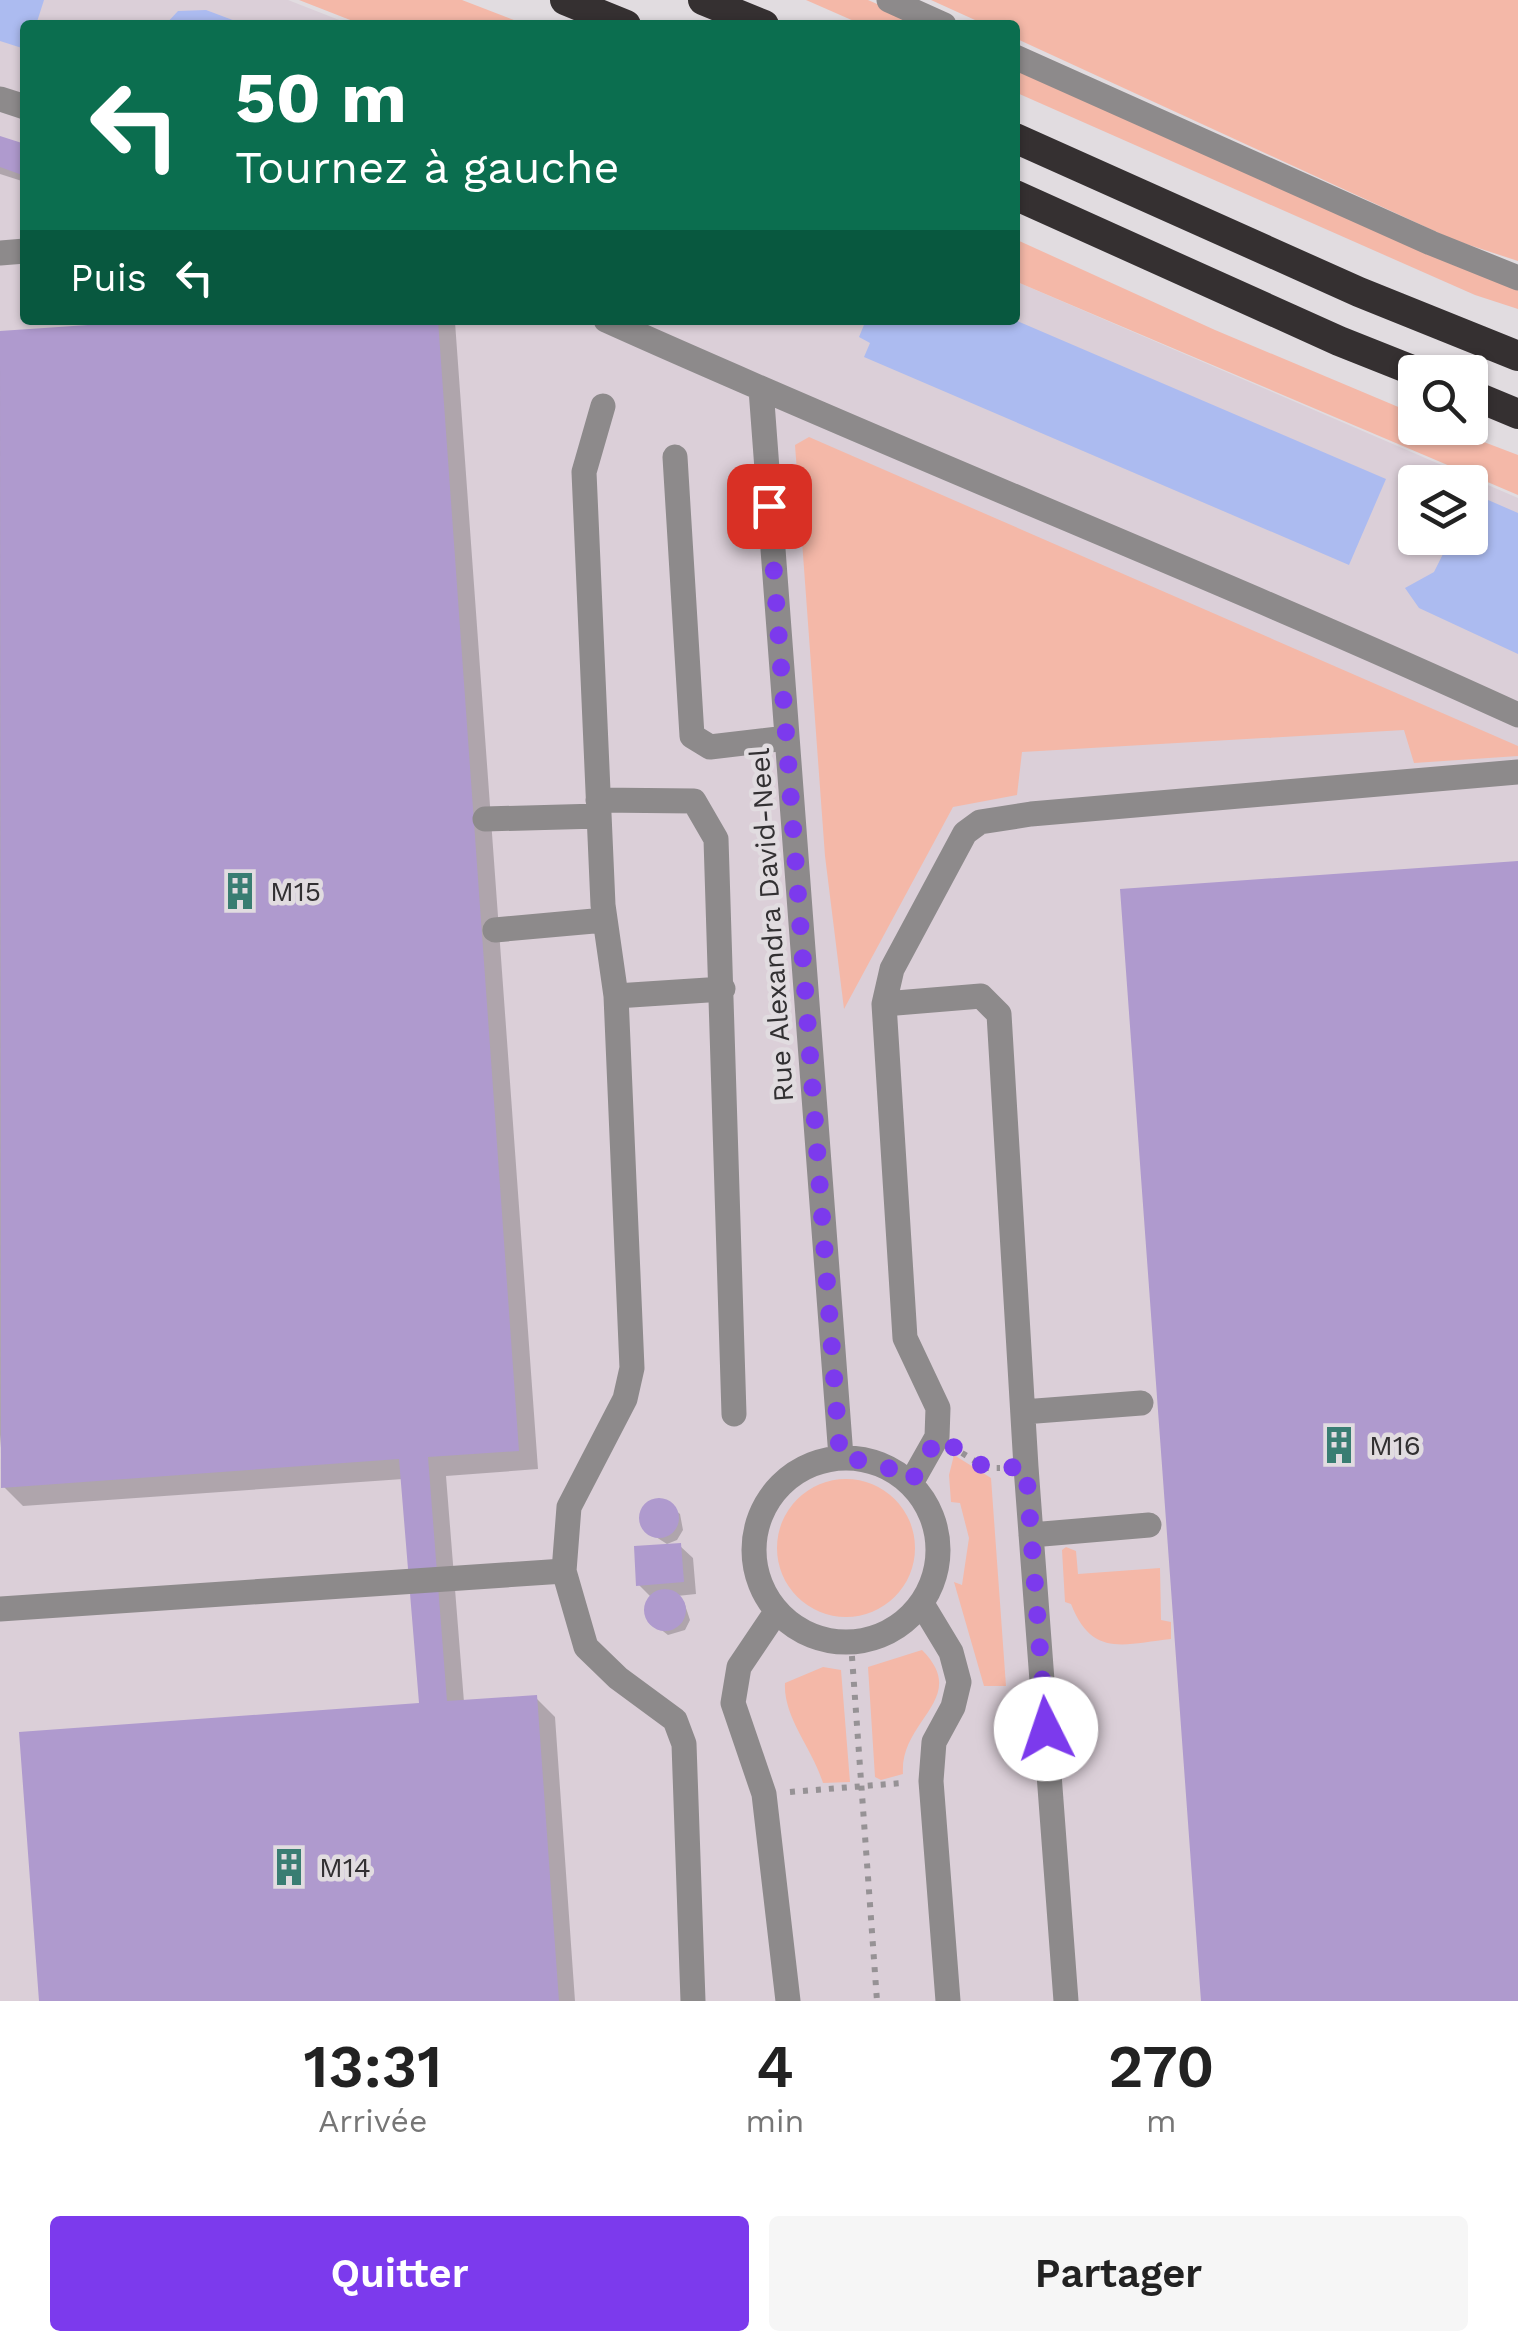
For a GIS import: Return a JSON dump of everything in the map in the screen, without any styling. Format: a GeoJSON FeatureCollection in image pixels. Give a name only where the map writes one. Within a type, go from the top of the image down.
{"type":"FeatureCollection","features":[{"type":"Feature","properties":{"kind":"highway"},"geometry":{"type":"LineString","coordinates":[[565,0],[614,20]]}},
{"type":"Feature","properties":{"kind":"highway"},"geometry":{"type":"LineString","coordinates":[[704,0],[752,20]]}},
{"type":"Feature","properties":{"kind":"highway"},"geometry":{"type":"LineString","coordinates":[[1020,140],[1358,292],[1518,356]]}},
{"type":"Feature","properties":{"kind":"highway"},"geometry":{"type":"LineString","coordinates":[[1020,197],[1398,364]]}},
{"type":"Feature","properties":{"kind":"highway"},"geometry":{"type":"LineString","coordinates":[[1488,402],[1518,414]]}},
{"type":"Feature","properties":{"kind":"street"},"geometry":{"type":"LineString","coordinates":[[889,0],[933,20]]}},
{"type":"Feature","properties":{"kind":"street"},"geometry":{"type":"LineString","coordinates":[[1020,59],[1518,278]]}},
{"type":"Feature","properties":{"kind":"street"},"geometry":{"type":"LineString","coordinates":[[617,325],[1335,631],[1518,714]]}},
{"type":"Feature","properties":{"kind":"street","name":"Rue Alexandra David-Neel"},"geometry":{"type":"LineString","coordinates":[[760,389],[840,1457]]}},
{"type":"Feature","properties":{"kind":"street"},"geometry":{"type":"LineString","coordinates":[[603,406],[584,472],[598,808],[616,996],[632,1368],[625,1399],[569,1507],[564,1571],[586,1647],[618,1678],[675,1720],[684,1744],[693,2001]]}},
{"type":"Feature","properties":{"kind":"street"},"geometry":{"type":"LineString","coordinates":[[675,457],[692,736],[710,747],[786,738]]}},
{"type":"Feature","properties":{"kind":"street"},"geometry":{"type":"LineString","coordinates":[[911,1482],[938,1437],[938,1408],[905,1338],[884,1004],[892,969],[965,833],[980,822],[1030,814],[1518,772]]}},
{"type":"Feature","properties":{"kind":"street"},"geometry":{"type":"LineString","coordinates":[[485,819],[694,801],[716,839],[734,1414]]}},
{"type":"Feature","properties":{"kind":"street"},"geometry":{"type":"LineString","coordinates":[[496,930],[606,920]]}},
{"type":"Feature","properties":{"kind":"street"},"geometry":{"type":"LineString","coordinates":[[616,996],[722,988]]}},
{"type":"Feature","properties":{"kind":"street"},"geometry":{"type":"LineString","coordinates":[[884,1004],[981,996],[999,1014],[1026,1467],[1066,2001]]}},
{"type":"Feature","properties":{"kind":"street"},"geometry":{"type":"LineString","coordinates":[[1023,1412],[1141,1403]]}},
{"type":"Feature","properties":{"kind":"street"},"geometry":{"type":"LineString","coordinates":[[840,1457],[882,1464],[911,1482],[936,1524],[938,1566],[922,1604],[891,1631],[851,1643],[810,1636],[776,1612],[756,1575],[754,1534],[766,1500],[801,1468],[840,1457]]}},
{"type":"Feature","properties":{"kind":"street"},"geometry":{"type":"LineString","coordinates":[[1031,1535],[1149,1525]]}},
{"type":"Feature","properties":{"kind":"street"},"geometry":{"type":"LineString","coordinates":[[0,1609],[564,1571]]}},
{"type":"Feature","properties":{"kind":"street"},"geometry":{"type":"LineString","coordinates":[[922,1604],[952,1652],[958,1682],[952,1707],[934,1742],[931,1781],[948,2001]]}},
{"type":"Feature","properties":{"kind":"street"},"geometry":{"type":"LineString","coordinates":[[776,1612],[738,1667],[733,1703],[764,1794],[788,2001]]}},
{"type":"Feature","properties":{"kind":"path"},"geometry":{"type":"LineString","coordinates":[[938,1437],[986,1468],[1026,1467]]}},
{"type":"Feature","properties":{"kind":"path"},"geometry":{"type":"LineString","coordinates":[[851,1643],[877,2001]]}},
{"type":"Feature","properties":{"kind":"path"},"geometry":{"type":"LineString","coordinates":[[764,1794],[931,1781]]}},
{"type":"Feature","properties":{"kind":"shaded area"},"geometry":{"type":"Polygon","coordinates":[[[0,0],[288,0],[339,20],[20,20],[20,325],[1020,325],[1020,283],[1442,465],[1398,465],[1398,555],[1488,555],[1488,485],[1518,498],[1518,2001],[0,2001],[0,0]]]}},
{"type":"Feature","properties":{"kind":"shaded area"},"geometry":{"type":"Polygon","coordinates":[[[299,0],[462,0],[514,20],[350,20],[299,0]]]}},
{"type":"Feature","properties":{"kind":"shaded area"},"geometry":{"type":"Polygon","coordinates":[[[806,0],[868,0],[914,20],[852,20],[806,0]]]}},
{"type":"Feature","properties":{"kind":"shaded area"},"geometry":{"type":"Polygon","coordinates":[[[931,0],[1518,0],[1518,261],[1454,240],[1020,40],[1020,20],[975,20],[931,0]]]}},
{"type":"Feature","properties":{"kind":"shaded area"},"geometry":{"type":"Polygon","coordinates":[[[1020,66],[1518,283],[1518,309],[1475,295],[1020,94],[1020,66]]]}},
{"type":"Feature","properties":{"kind":"shaded area"},"geometry":{"type":"Polygon","coordinates":[[[1020,241],[1215,330],[1398,407],[1398,444],[1020,283],[1020,241]]]}},
{"type":"Feature","properties":{"kind":"shaded area"},"geometry":{"type":"Polygon","coordinates":[[[809,437],[1518,746],[1518,756],[1414,763],[1404,730],[1022,752],[1017,795],[953,807],[844,1009],[825,856],[795,445],[809,437]]]}},
{"type":"Feature","properties":{"kind":"shaded area"},"geometry":{"type":"Polygon","coordinates":[[[1488,444],[1518,455],[1518,495],[1488,482],[1488,465],[1447,465],[1400,445],[1488,444]]]}},
{"type":"Feature","properties":{"kind":"shaded area"},"geometry":{"type":"Polygon","coordinates":[[[954,1455],[991,1478],[1006,1686],[984,1686],[954,1582],[962,1585],[969,1538],[960,1503],[951,1502],[949,1475],[954,1455]]]}},
{"type":"Feature","properties":{"kind":"shaded area"},"geometry":{"type":"Polygon","coordinates":[[[846,1479],[873,1484],[895,1499],[910,1521],[915,1548],[910,1575],[895,1597],[873,1612],[846,1617],[819,1612],[797,1597],[782,1575],[777,1548],[782,1521],[797,1499],[819,1484],[846,1479]]]}},
{"type":"Feature","properties":{"kind":"shaded area"},"geometry":{"type":"Polygon","coordinates":[[[1066,1547],[1076,1551],[1078,1574],[1160,1568],[1161,1620],[1171,1622],[1171,1639],[1111,1644],[1089,1633],[1071,1604],[1065,1602],[1062,1550],[1066,1547]]]}},
{"type":"Feature","properties":{"kind":"shaded area"},"geometry":{"type":"Polygon","coordinates":[[[922,1650],[935,1667],[939,1682],[936,1697],[911,1739],[903,1774],[881,1780],[875,1777],[868,1667],[922,1650]]]}},
{"type":"Feature","properties":{"kind":"shaded area"},"geometry":{"type":"Polygon","coordinates":[[[823,1667],[841,1670],[850,1782],[823,1783],[786,1696],[785,1683],[823,1667]]]}},
{"type":"Feature","properties":{"kind":"water"},"geometry":{"type":"Polygon","coordinates":[[[0,0],[44,0],[38,20],[20,20],[20,47],[0,41],[0,0]]]}},
{"type":"Feature","properties":{"kind":"water"},"geometry":{"type":"Polygon","coordinates":[[[206,10],[233,20],[170,20],[178,11],[206,10]]]}},
{"type":"Feature","properties":{"kind":"water"},"geometry":{"type":"Polygon","coordinates":[[[1020,322],[1386,479],[1349,565],[864,357],[870,343],[859,337],[864,325],[1020,322]]]}},
{"type":"Feature","properties":{"kind":"water"},"geometry":{"type":"Polygon","coordinates":[[[1488,500],[1518,513],[1518,654],[1419,608],[1405,588],[1434,572],[1442,555],[1488,555],[1488,500]]]}},
{"type":"Feature","properties":{"kind":"building"},"geometry":{"type":"Polygon","coordinates":[[[0,136],[20,142],[20,174],[0,167],[0,136]]]}},
{"type":"Feature","properties":{"kind":"building","name":"M15"},"geometry":{"type":"Polygon","coordinates":[[[88,325],[438,325],[519,1451],[428,1457],[447,1701],[537,1695],[559,2001],[39,2001],[19,1732],[419,1703],[399,1459],[1,1488],[0,331],[88,325]]]}},
{"type":"Feature","properties":{"kind":"building","name":"M16"},"geometry":{"type":"Polygon","coordinates":[[[1518,861],[1518,2001],[1201,2001],[1120,889],[1518,861]]]}},
{"type":"Feature","properties":{"kind":"building"},"geometry":{"type":"Polygon","coordinates":[[[659,1498],[673,1504],[679,1518],[673,1532],[659,1538],[645,1532],[639,1518],[645,1504],[659,1498]]]}},
{"type":"Feature","properties":{"kind":"building"},"geometry":{"type":"Polygon","coordinates":[[[681,1543],[684,1582],[636,1586],[634,1546],[681,1543]]]}},
{"type":"Feature","properties":{"kind":"building"},"geometry":{"type":"Polygon","coordinates":[[[665,1589],[680,1595],[686,1610],[680,1625],[665,1631],[650,1625],[644,1610],[650,1595],[665,1589]]]}},
{"type":"Feature","properties":{"kind":"place","name":"M15"},"geometry":{"type":"Point","coordinates":[240,891]}},
{"type":"Feature","properties":{"kind":"place","name":"M16"},"geometry":{"type":"Point","coordinates":[1339,1445]}},
{"type":"Feature","properties":{"kind":"place","name":"M14"},"geometry":{"type":"Point","coordinates":[289,1867]}},
{"type":"Feature","properties":{"kind":"route"},"geometry":{"type":"LineString","coordinates":[[769,506],[840,1457],[882,1464],[911,1482],[938,1437],[986,1468],[1026,1467],[1046,1729]]}}]}
